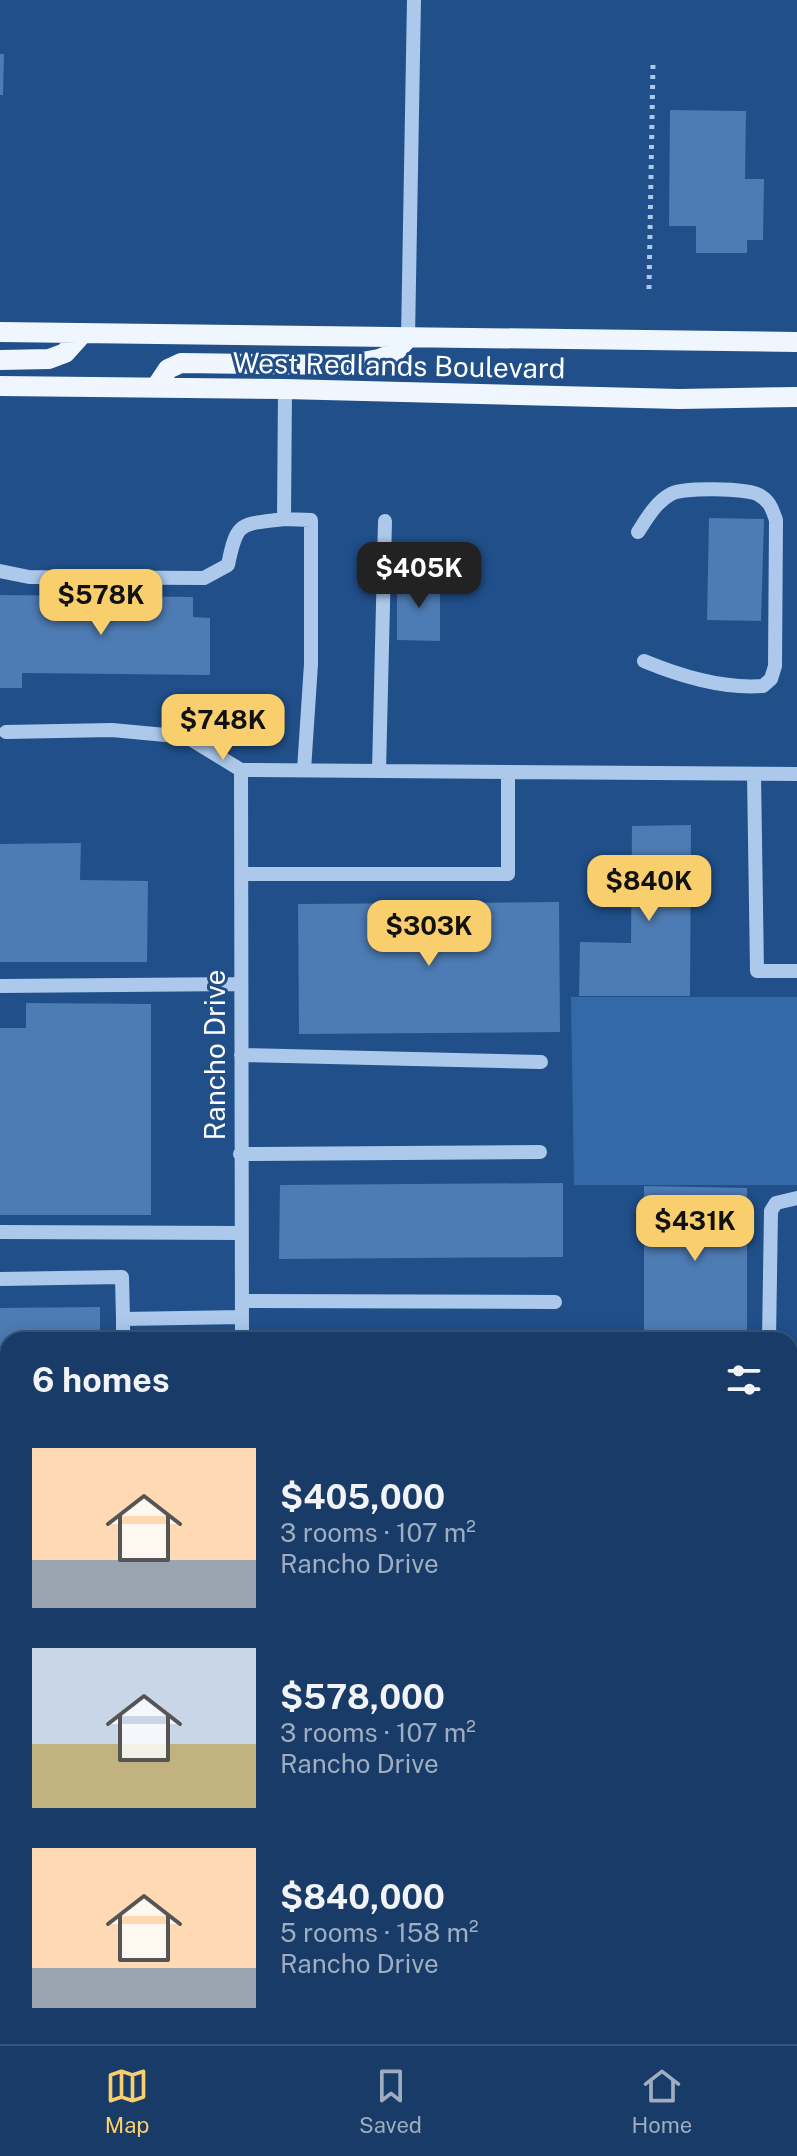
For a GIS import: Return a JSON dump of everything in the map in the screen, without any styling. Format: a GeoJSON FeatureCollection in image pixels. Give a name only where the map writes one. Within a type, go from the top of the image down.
{"type":"FeatureCollection","features":[{"type":"Feature","properties":{"kind":"main road","name":"West Redlands Boulevard"},"geometry":{"type":"LineString","coordinates":[[0,332],[797,342]]}},
{"type":"Feature","properties":{"kind":"main road"},"geometry":{"type":"LineString","coordinates":[[0,360],[49,359],[65,353],[83,333]]}},
{"type":"Feature","properties":{"kind":"main road"},"geometry":{"type":"LineString","coordinates":[[156,387],[168,369],[181,363],[345,365],[394,353],[408,338]]}},
{"type":"Feature","properties":{"kind":"main road","name":"West Redlands Boulevard"},"geometry":{"type":"LineString","coordinates":[[0,386],[285,389],[635,399],[797,397]]}},
{"type":"Feature","properties":{"kind":"street"},"geometry":{"type":"LineString","coordinates":[[408,338],[414,0]]}},
{"type":"Feature","properties":{"kind":"street"},"geometry":{"type":"LineString","coordinates":[[284,519],[285,389]]}},
{"type":"Feature","properties":{"kind":"street"},"geometry":{"type":"LineString","coordinates":[[638,532],[658,503],[674,491],[742,490],[756,493],[769,501],[776,520],[775,666],[771,679],[763,686],[731,686],[671,672],[644,661]]}},
{"type":"Feature","properties":{"kind":"street"},"geometry":{"type":"LineString","coordinates":[[0,571],[29,577],[204,578],[228,565],[234,534],[246,524],[284,519],[311,520],[311,664],[304,770]]}},
{"type":"Feature","properties":{"kind":"street"},"geometry":{"type":"LineString","coordinates":[[379,771],[385,521]]}},
{"type":"Feature","properties":{"kind":"street"},"geometry":{"type":"LineString","coordinates":[[6,732],[112,730],[187,737],[241,770],[797,774]]}},
{"type":"Feature","properties":{"kind":"street","name":"Rancho Drive"},"geometry":{"type":"LineString","coordinates":[[241,770],[242,1332]]}},
{"type":"Feature","properties":{"kind":"street"},"geometry":{"type":"LineString","coordinates":[[241,874],[508,874],[508,772]]}},
{"type":"Feature","properties":{"kind":"street"},"geometry":{"type":"LineString","coordinates":[[754,774],[757,971],[797,971]]}},
{"type":"Feature","properties":{"kind":"street"},"geometry":{"type":"LineString","coordinates":[[0,986],[241,984]]}},
{"type":"Feature","properties":{"kind":"street"},"geometry":{"type":"LineString","coordinates":[[241,1055],[541,1062]]}},
{"type":"Feature","properties":{"kind":"street"},"geometry":{"type":"LineString","coordinates":[[240,1154],[540,1152]]}},
{"type":"Feature","properties":{"kind":"street"},"geometry":{"type":"LineString","coordinates":[[769,1332],[771,1211],[776,1203],[797,1198]]}},
{"type":"Feature","properties":{"kind":"street"},"geometry":{"type":"LineString","coordinates":[[0,1232],[240,1233]]}},
{"type":"Feature","properties":{"kind":"street"},"geometry":{"type":"LineString","coordinates":[[0,1279],[122,1277],[123,1332]]}},
{"type":"Feature","properties":{"kind":"street"},"geometry":{"type":"LineString","coordinates":[[123,1319],[242,1309],[555,1302]]}},
{"type":"Feature","properties":{"kind":"path"},"geometry":{"type":"LineString","coordinates":[[649,289],[653,64]]}},
{"type":"Feature","properties":{"kind":"shaded area"},"geometry":{"type":"Polygon","coordinates":[[[571,997],[797,997],[797,1185],[574,1185],[571,997]]]}},
{"type":"Feature","properties":{"kind":"building"},"geometry":{"type":"Polygon","coordinates":[[[0,54],[4,54],[3,95],[0,95],[0,54]]]}},
{"type":"Feature","properties":{"kind":"building"},"geometry":{"type":"Polygon","coordinates":[[[670,110],[746,111],[745,179],[764,179],[763,240],[747,240],[747,253],[696,253],[696,226],[669,226],[670,110]]]}},
{"type":"Feature","properties":{"kind":"building"},"geometry":{"type":"Polygon","coordinates":[[[709,518],[764,519],[761,621],[707,620],[709,518]]]}},
{"type":"Feature","properties":{"kind":"building"},"geometry":{"type":"Polygon","coordinates":[[[397,580],[440,580],[440,641],[397,640],[397,580]]]}},
{"type":"Feature","properties":{"kind":"building"},"geometry":{"type":"Polygon","coordinates":[[[0,595],[193,597],[193,617],[210,618],[210,675],[22,673],[22,688],[0,688],[0,595]]]}},
{"type":"Feature","properties":{"kind":"building"},"geometry":{"type":"Polygon","coordinates":[[[691,825],[690,996],[579,996],[580,942],[631,943],[632,826],[691,825]]]}},
{"type":"Feature","properties":{"kind":"building"},"geometry":{"type":"Polygon","coordinates":[[[81,843],[80,880],[148,881],[147,962],[0,962],[0,844],[81,843]]]}},
{"type":"Feature","properties":{"kind":"building"},"geometry":{"type":"Polygon","coordinates":[[[559,902],[560,1032],[299,1034],[298,904],[559,902]]]}},
{"type":"Feature","properties":{"kind":"building"},"geometry":{"type":"Polygon","coordinates":[[[26,1003],[151,1004],[151,1215],[0,1215],[0,1028],[26,1028],[26,1003]]]}},
{"type":"Feature","properties":{"kind":"building"},"geometry":{"type":"Polygon","coordinates":[[[563,1183],[563,1257],[279,1259],[280,1185],[563,1183]]]}},
{"type":"Feature","properties":{"kind":"building"},"geometry":{"type":"Polygon","coordinates":[[[644,1186],[747,1188],[747,1332],[644,1332],[644,1186]]]}},
{"type":"Feature","properties":{"kind":"building"},"geometry":{"type":"Polygon","coordinates":[[[100,1307],[100,1332],[0,1332],[0,1308],[100,1307]]]}},
{"type":"Feature","properties":{"kind":"building"},"geometry":{"type":"Polygon","coordinates":[[[560,1330],[560,1332],[279,1332],[560,1330]]]}}]}
